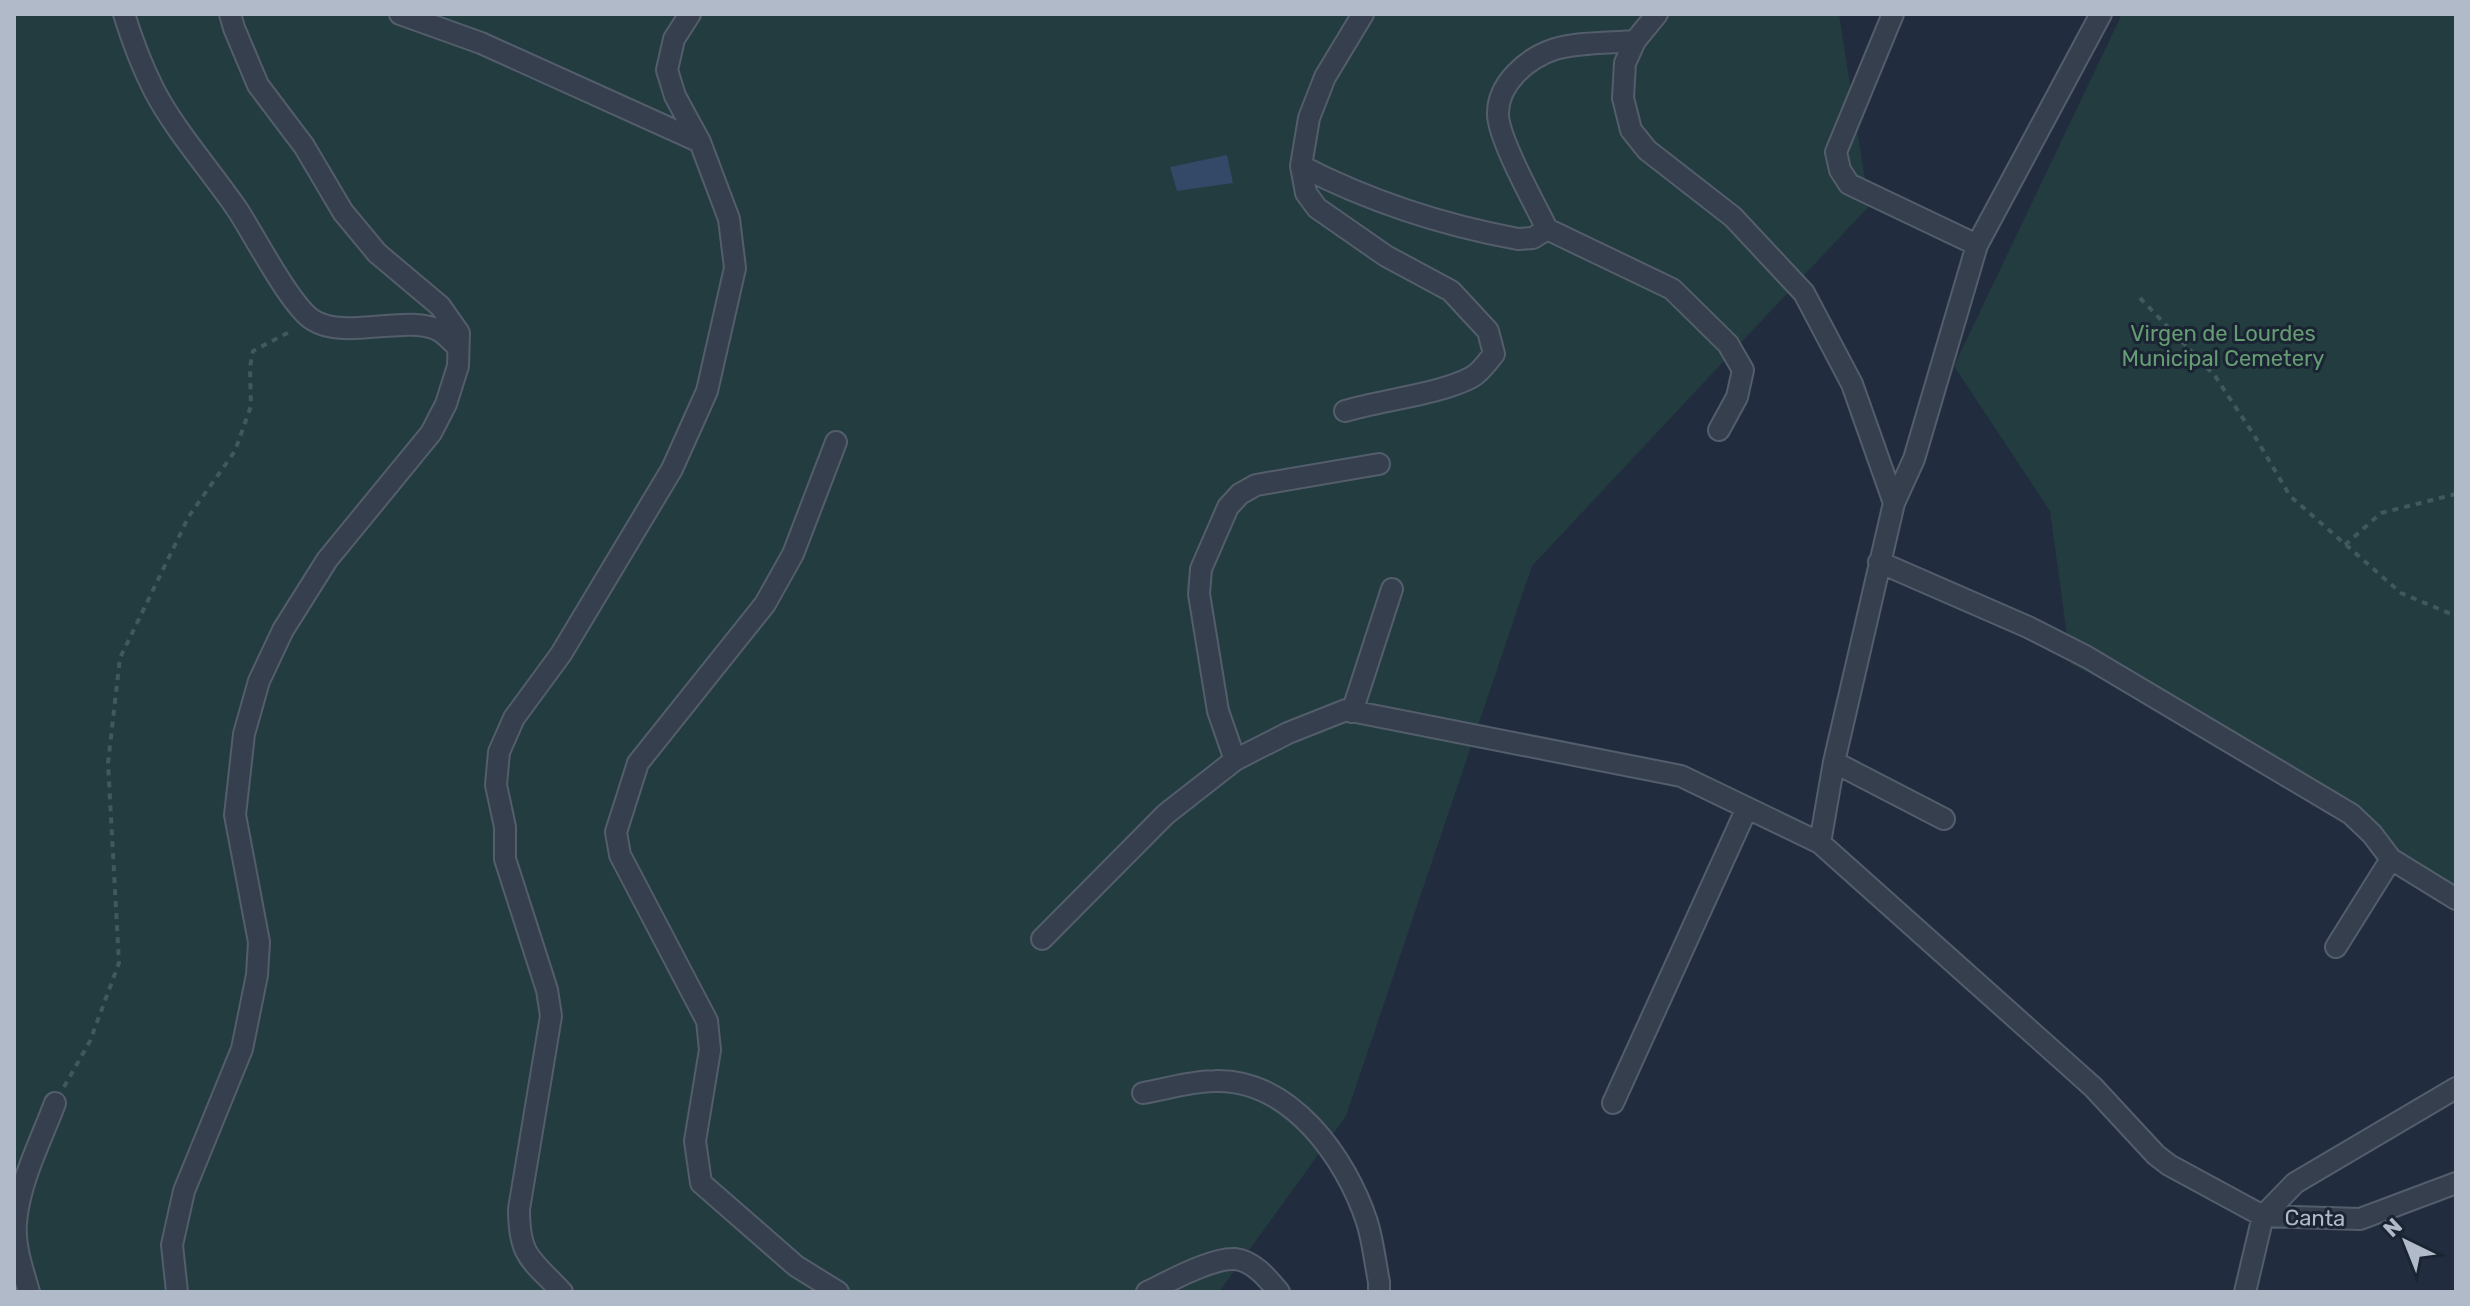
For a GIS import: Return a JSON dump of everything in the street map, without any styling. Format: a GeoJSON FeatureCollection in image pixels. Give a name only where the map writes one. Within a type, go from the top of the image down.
{"type":"FeatureCollection","features":[{"type":"Feature","properties":{"kind":"street"},"geometry":{"type":"LineString","coordinates":[[124,14],[154,91],[312,320],[331,326],[404,325],[438,330],[458,347]]}},
{"type":"Feature","properties":{"kind":"street"},"geometry":{"type":"LineString","coordinates":[[177,1292],[172,1245],[184,1191],[242,1049],[257,975],[259,942],[235,815],[244,734],[259,681],[283,630],[327,560],[431,433],[446,404],[458,366],[459,333],[440,306],[377,253],[343,212],[304,146],[258,85],[230,14]]}},
{"type":"Feature","properties":{"kind":"street"},"geometry":{"type":"LineString","coordinates":[[400,14],[481,43],[700,142]]}},
{"type":"Feature","properties":{"kind":"street"},"geometry":{"type":"LineString","coordinates":[[562,1292],[528,1257],[519,1238],[519,1209],[551,1016],[547,990],[505,859],[505,827],[496,785],[499,752],[514,718],[561,654],[672,469],[707,391],[735,268],[729,219],[700,142],[675,96],[667,70],[674,39],[690,14]]}},
{"type":"Feature","properties":{"kind":"street"},"geometry":{"type":"LineString","coordinates":[[1345,411],[1432,390],[1474,376],[1494,354],[1488,331],[1451,291],[1386,256],[1317,208],[1306,193],[1301,166],[1309,118],[1325,77],[1363,14]]}},
{"type":"Feature","properties":{"kind":"street"},"geometry":{"type":"LineString","coordinates":[[1657,14],[1635,41],[1625,63],[1623,98],[1631,130],[1647,150],[1733,217],[1804,293],[1852,384],[1894,503]]}},
{"type":"Feature","properties":{"kind":"street"},"geometry":{"type":"LineString","coordinates":[[1893,14],[1836,152],[1840,170],[1849,184],[1977,245]]}},
{"type":"Feature","properties":{"kind":"street"},"geometry":{"type":"LineString","coordinates":[[1820,843],[1834,762],[1894,503],[1914,459],[1977,245],[2101,14]]}},
{"type":"Feature","properties":{"kind":"street"},"geometry":{"type":"LineString","coordinates":[[1635,41],[1556,48],[1533,59],[1514,74],[1501,95],[1498,115],[1502,134],[1547,229],[1672,289],[1728,344],[1743,370],[1737,397],[1719,430]]}},
{"type":"Feature","properties":{"kind":"street"},"geometry":{"type":"LineString","coordinates":[[1301,166],[1343,188],[1416,214],[1487,233],[1518,239],[1533,238],[1547,229]]}},
{"type":"Feature","properties":{"kind":"street"},"geometry":{"type":"LineString","coordinates":[[836,442],[793,554],[765,604],[638,763],[616,832],[620,855],[707,1021],[710,1050],[695,1141],[701,1183],[796,1266],[838,1292]]}},
{"type":"Feature","properties":{"kind":"street"},"geometry":{"type":"LineString","coordinates":[[1235,760],[1218,711],[1199,594],[1201,569],[1228,507],[1240,494],[1256,485],[1379,464]]}},
{"type":"Feature","properties":{"kind":"street"},"geometry":{"type":"LineString","coordinates":[[1879,562],[2028,627],[2087,657],[2351,814],[2372,834],[2391,859],[2456,899]]}},
{"type":"Feature","properties":{"kind":"street"},"geometry":{"type":"LineString","coordinates":[[1352,712],[1392,589]]}},
{"type":"Feature","properties":{"kind":"street"},"geometry":{"type":"LineString","coordinates":[[1042,939],[1166,814],[1235,760],[1288,733],[1346,710],[1681,776],[1820,843],[2093,1087],[2156,1155],[2263,1216]]}},
{"type":"Feature","properties":{"kind":"street"},"geometry":{"type":"LineString","coordinates":[[1834,762],[1944,819]]}},
{"type":"Feature","properties":{"kind":"street"},"geometry":{"type":"LineString","coordinates":[[1613,1103],[1747,808]]}},
{"type":"Feature","properties":{"kind":"street"},"geometry":{"type":"LineString","coordinates":[[2336,947],[2391,859]]}},
{"type":"Feature","properties":{"kind":"street"},"geometry":{"type":"LineString","coordinates":[[1143,1093],[1217,1081],[1264,1090],[1290,1108],[1315,1130],[1342,1167],[1366,1222],[1379,1292]]}},
{"type":"Feature","properties":{"kind":"street"},"geometry":{"type":"LineString","coordinates":[[2245,1292],[2263,1216],[2295,1183],[2456,1088]]}},
{"type":"Feature","properties":{"kind":"street"},"geometry":{"type":"LineString","coordinates":[[29,1292],[19,1257],[16,1226],[20,1195],[55,1103]]}},
{"type":"Feature","properties":{"kind":"street","name":"Canta"},"geometry":{"type":"LineString","coordinates":[[2263,1216],[2360,1219],[2456,1183]]}},
{"type":"Feature","properties":{"kind":"street"},"geometry":{"type":"LineString","coordinates":[[1147,1292],[1205,1265],[1235,1259],[1260,1270],[1279,1292]]}},
{"type":"Feature","properties":{"kind":"path"},"geometry":{"type":"LineString","coordinates":[[2140,298],[2215,376],[2290,496],[2401,593],[2456,616]]}},
{"type":"Feature","properties":{"kind":"path"},"geometry":{"type":"LineString","coordinates":[[55,1103],[90,1041],[119,963],[108,763],[120,658],[189,516],[235,451],[251,406],[250,367],[253,351],[312,320]]}},
{"type":"Feature","properties":{"kind":"path"},"geometry":{"type":"LineString","coordinates":[[2345,545],[2381,513],[2456,494]]}},
{"type":"Feature","properties":{"kind":"green space"},"geometry":{"type":"Polygon","coordinates":[[[14,14],[1839,14],[1869,206],[1532,566],[1346,1116],[1219,1292],[14,1292],[14,14]]]}},
{"type":"Feature","properties":{"kind":"green space","name":"Virgen de Lourdes Municipal Cemetery"},"geometry":{"type":"Polygon","coordinates":[[[2122,14],[2456,14],[2456,886],[2154,706],[2071,664],[2050,511],[1954,366],[2122,14]]]}},
{"type":"Feature","properties":{"kind":"water"},"geometry":{"type":"Polygon","coordinates":[[[1227,155],[1233,183],[1177,191],[1170,167],[1227,155]]]}}]}
